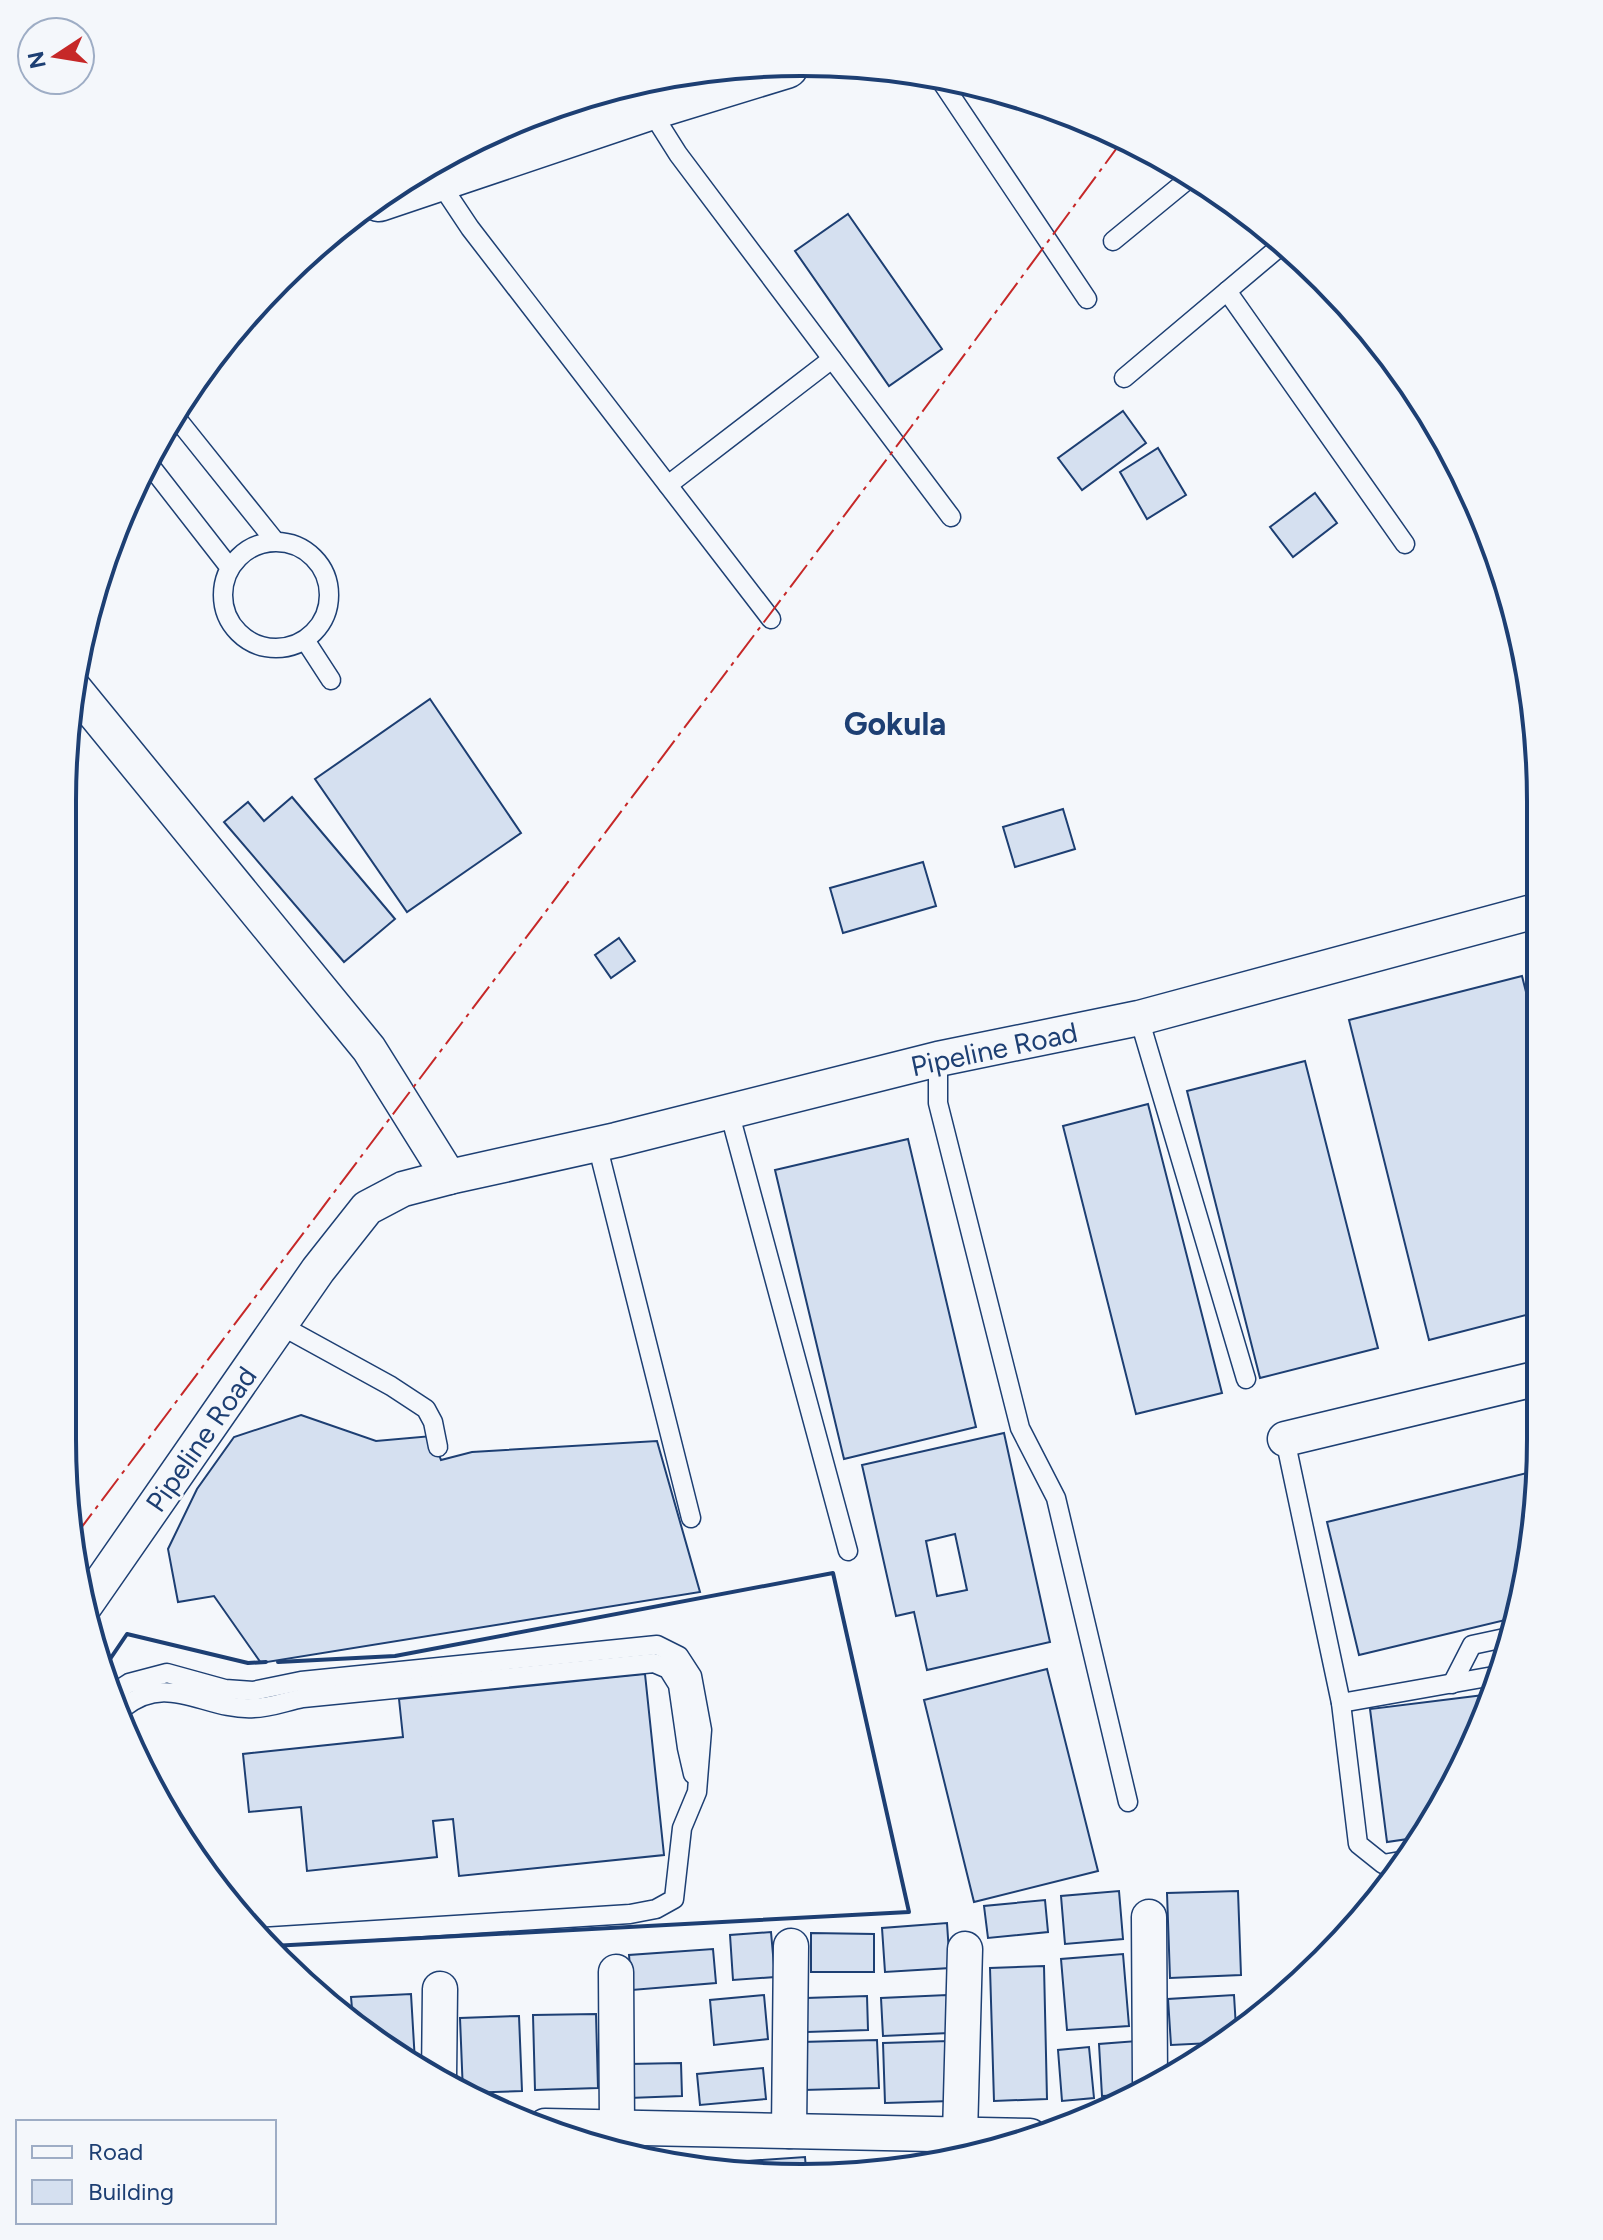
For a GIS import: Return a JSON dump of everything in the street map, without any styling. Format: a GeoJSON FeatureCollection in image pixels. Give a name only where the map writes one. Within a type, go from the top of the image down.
{"type":"FeatureCollection","features":[{"type":"Feature","properties":{"kind":"main road"},"geometry":{"type":"LineString","coordinates":[[416,187],[645,96],[713,81]]}},
{"type":"Feature","properties":{"kind":"street"},"geometry":{"type":"LineString","coordinates":[[83,700],[369,1049],[449,1177]]}},
{"type":"Feature","properties":{"kind":"street","name":"Pipeline Road"},"geometry":{"type":"LineString","coordinates":[[93,1594],[318,1270],[367,1208],[403,1189],[938,1059],[1139,1018],[1527,913]]}},
{"type":"Feature","properties":{"kind":"street"},"geometry":{"type":"LineString","coordinates":[[1285,1439],[1527,1381]]}},
{"type":"Feature","properties":{"kind":"street"},"geometry":{"type":"LineString","coordinates":[[1149,1917],[1150,2074]]}},
{"type":"Feature","properties":{"kind":"street"},"geometry":{"type":"LineString","coordinates":[[789,2131],[791,1946]]}},
{"type":"Feature","properties":{"kind":"street"},"geometry":{"type":"LineString","coordinates":[[960,2135],[965,1949]]}},
{"type":"Feature","properties":{"kind":"street"},"geometry":{"type":"LineString","coordinates":[[616,1972],[617,2127]]}},
{"type":"Feature","properties":{"kind":"street"},"geometry":{"type":"LineString","coordinates":[[439,2067],[440,1989]]}},
{"type":"Feature","properties":{"kind":"street"},"geometry":{"type":"LineString","coordinates":[[573,2126],[1000,2136]]}},
{"type":"Feature","properties":{"kind":"lane"},"geometry":{"type":"LineString","coordinates":[[948,91],[1087,299]]}},
{"type":"Feature","properties":{"kind":"lane"},"geometry":{"type":"LineString","coordinates":[[645,96],[678,154],[951,517]]}},
{"type":"Feature","properties":{"kind":"lane"},"geometry":{"type":"LineString","coordinates":[[438,180],[470,228],[771,619]]}},
{"type":"Feature","properties":{"kind":"lane"},"geometry":{"type":"LineString","coordinates":[[1113,241],[1182,184]]}},
{"type":"Feature","properties":{"kind":"lane"},"geometry":{"type":"LineString","coordinates":[[1124,378],[1274,251]]}},
{"type":"Feature","properties":{"kind":"lane"},"geometry":{"type":"LineString","coordinates":[[1227,291],[1405,544]]}},
{"type":"Feature","properties":{"kind":"lane"},"geometry":{"type":"LineString","coordinates":[[668,485],[832,359]]}},
{"type":"Feature","properties":{"kind":"lane"},"geometry":{"type":"LineString","coordinates":[[182,425],[275,541]]}},
{"type":"Feature","properties":{"kind":"lane"},"geometry":{"type":"LineString","coordinates":[[156,472],[230,568]]}},
{"type":"Feature","properties":{"kind":"lane"},"geometry":{"type":"LineString","coordinates":[[275,541],[307,552],[327,580],[329,597],[326,613],[318,628],[305,640],[273,648],[255,643],[240,634],[229,619],[224,602],[224,584],[230,568],[243,554],[275,541]]}},
{"type":"Feature","properties":{"kind":"lane"},"geometry":{"type":"LineString","coordinates":[[305,640],[331,680]]}},
{"type":"Feature","properties":{"kind":"lane"},"geometry":{"type":"LineString","coordinates":[[1139,1018],[1246,1379]]}},
{"type":"Feature","properties":{"kind":"lane"},"geometry":{"type":"LineString","coordinates":[[938,1059],[938,1103],[1020,1428],[1056,1498],[1128,1802]]}},
{"type":"Feature","properties":{"kind":"lane"},"geometry":{"type":"LineString","coordinates":[[729,1111],[848,1551]]}},
{"type":"Feature","properties":{"kind":"lane"},"geometry":{"type":"LineString","coordinates":[[597,1144],[691,1518]]}},
{"type":"Feature","properties":{"kind":"lane"},"geometry":{"type":"LineString","coordinates":[[280,1325],[391,1386],[426,1409],[433,1422],[438,1447]]}},
{"type":"Feature","properties":{"kind":"lane"},"geometry":{"type":"LineString","coordinates":[[1285,1439],[1341,1703],[1358,1844],[1383,1864],[1390,1863]]}},
{"type":"Feature","properties":{"kind":"lane"},"geometry":{"type":"LineString","coordinates":[[1452,1684],[1472,1645],[1498,1639]]}},
{"type":"Feature","properties":{"kind":"lane"},"geometry":{"type":"LineString","coordinates":[[121,1688],[129,1683],[167,1673],[225,1689],[253,1691],[301,1681],[657,1645],[679,1656],[692,1676],[702,1730],[697,1792],[682,1828],[674,1899],[656,1909],[630,1914],[274,1936]]}},
{"type":"Feature","properties":{"kind":"lane"},"geometry":{"type":"LineString","coordinates":[[127,1705],[136,1699],[167,1690],[222,1705],[254,1708],[303,1698],[654,1663],[668,1669],[678,1685],[697,1792]]}},
{"type":"Feature","properties":{"kind":"lane"},"geometry":{"type":"LineString","coordinates":[[1341,1703],[1486,1677]]}},
{"type":"Feature","properties":{"kind":"building"},"geometry":{"type":"Polygon","coordinates":[[[848,214],[942,349],[889,386],[795,251],[848,214]]]}},
{"type":"Feature","properties":{"kind":"building"},"geometry":{"type":"Polygon","coordinates":[[[1123,411],[1146,443],[1082,490],[1058,458],[1123,411]]]}},
{"type":"Feature","properties":{"kind":"building"},"geometry":{"type":"Polygon","coordinates":[[[1158,448],[1186,495],[1147,519],[1120,472],[1158,448]]]}},
{"type":"Feature","properties":{"kind":"building"},"geometry":{"type":"Polygon","coordinates":[[[1315,493],[1337,523],[1293,557],[1270,527],[1315,493]]]}},
{"type":"Feature","properties":{"kind":"building"},"geometry":{"type":"Polygon","coordinates":[[[430,699],[521,833],[407,912],[315,779],[430,699]]]}},
{"type":"Feature","properties":{"kind":"building"},"geometry":{"type":"Polygon","coordinates":[[[292,797],[395,919],[344,962],[224,822],[248,802],[264,821],[292,797]]]}},
{"type":"Feature","properties":{"kind":"building"},"geometry":{"type":"Polygon","coordinates":[[[1063,809],[1075,849],[1015,867],[1003,827],[1063,809]]]}},
{"type":"Feature","properties":{"kind":"building"},"geometry":{"type":"Polygon","coordinates":[[[923,862],[936,906],[843,933],[830,888],[923,862]]]}},
{"type":"Feature","properties":{"kind":"building"},"geometry":{"type":"Polygon","coordinates":[[[619,938],[635,961],[611,978],[595,955],[619,938]]]}},
{"type":"Feature","properties":{"kind":"building"},"geometry":{"type":"Polygon","coordinates":[[[1522,976],[1527,996],[1527,1315],[1429,1340],[1349,1020],[1522,976]]]}},
{"type":"Feature","properties":{"kind":"building"},"geometry":{"type":"Polygon","coordinates":[[[1305,1061],[1378,1348],[1260,1378],[1187,1091],[1305,1061]]]}},
{"type":"Feature","properties":{"kind":"building"},"geometry":{"type":"Polygon","coordinates":[[[1148,1104],[1222,1393],[1136,1414],[1063,1126],[1148,1104]]]}},
{"type":"Feature","properties":{"kind":"building"},"geometry":{"type":"Polygon","coordinates":[[[908,1139],[976,1427],[844,1459],[775,1170],[908,1139]]]}},
{"type":"Feature","properties":{"kind":"building"},"geometry":{"type":"Polygon","coordinates":[[[301,1415],[376,1441],[432,1436],[441,1460],[472,1452],[657,1441],[700,1592],[261,1663],[214,1596],[178,1602],[168,1549],[197,1489],[234,1437],[301,1415]]]}},
{"type":"Feature","properties":{"kind":"building"},"geometry":{"type":"Polygon","coordinates":[[[1004,1433],[1050,1642],[927,1670],[914,1612],[896,1616],[862,1465],[1004,1433]],[[955,1534],[926,1541],[937,1596],[967,1590],[955,1534]]]}},
{"type":"Feature","properties":{"kind":"building"},"geometry":{"type":"Polygon","coordinates":[[[1526,1473],[1521,1533],[1503,1621],[1359,1655],[1327,1522],[1526,1473]]]}},
{"type":"Feature","properties":{"kind":"building"},"geometry":{"type":"Polygon","coordinates":[[[1047,1669],[1098,1871],[974,1902],[924,1700],[1047,1669]]]}},
{"type":"Feature","properties":{"kind":"building"},"geometry":{"type":"Polygon","coordinates":[[[645,1674],[664,1855],[459,1876],[453,1819],[433,1821],[437,1857],[307,1871],[301,1807],[249,1812],[243,1754],[403,1737],[399,1699],[645,1674]]]}},
{"type":"Feature","properties":{"kind":"building"},"geometry":{"type":"Polygon","coordinates":[[[1479,1696],[1452,1759],[1407,1839],[1387,1842],[1370,1709],[1479,1696]]]}},
{"type":"Feature","properties":{"kind":"building"},"geometry":{"type":"Polygon","coordinates":[[[1119,1891],[1123,1939],[1065,1944],[1061,1896],[1119,1891]]]}},
{"type":"Feature","properties":{"kind":"building"},"geometry":{"type":"Polygon","coordinates":[[[1238,1891],[1241,1975],[1170,1978],[1167,1893],[1238,1891]]]}},
{"type":"Feature","properties":{"kind":"building"},"geometry":{"type":"Polygon","coordinates":[[[1045,1900],[1048,1932],[988,1938],[984,1906],[1045,1900]]]}},
{"type":"Feature","properties":{"kind":"building"},"geometry":{"type":"Polygon","coordinates":[[[947,1923],[950,1968],[885,1972],[882,1928],[947,1923]]]}},
{"type":"Feature","properties":{"kind":"building"},"geometry":{"type":"Polygon","coordinates":[[[771,1932],[775,1977],[733,1980],[730,1935],[771,1932]]]}},
{"type":"Feature","properties":{"kind":"building"},"geometry":{"type":"Polygon","coordinates":[[[811,1933],[874,1934],[874,1972],[811,1972],[811,1933]]]}},
{"type":"Feature","properties":{"kind":"building"},"geometry":{"type":"Polygon","coordinates":[[[713,1949],[716,1983],[632,1990],[629,1955],[713,1949]]]}},
{"type":"Feature","properties":{"kind":"building"},"geometry":{"type":"Polygon","coordinates":[[[1123,1954],[1129,2026],[1067,2030],[1061,1959],[1123,1954]]]}},
{"type":"Feature","properties":{"kind":"building"},"geometry":{"type":"Polygon","coordinates":[[[1044,1966],[1047,2099],[994,2101],[990,1968],[1044,1966]]]}},
{"type":"Feature","properties":{"kind":"building"},"geometry":{"type":"Polygon","coordinates":[[[411,1994],[414,2052],[352,2007],[351,1997],[411,1994]]]}},
{"type":"Feature","properties":{"kind":"building"},"geometry":{"type":"Polygon","coordinates":[[[764,1995],[768,2039],[714,2045],[710,2000],[764,1995]]]}},
{"type":"Feature","properties":{"kind":"building"},"geometry":{"type":"Polygon","coordinates":[[[947,1995],[949,2033],[883,2036],[881,1998],[947,1995]]]}},
{"type":"Feature","properties":{"kind":"building"},"geometry":{"type":"Polygon","coordinates":[[[1234,1995],[1235,2020],[1203,2043],[1171,2045],[1168,1999],[1234,1995]]]}},
{"type":"Feature","properties":{"kind":"building"},"geometry":{"type":"Polygon","coordinates":[[[867,1996],[868,2030],[807,2032],[806,1998],[867,1996]]]}},
{"type":"Feature","properties":{"kind":"building"},"geometry":{"type":"Polygon","coordinates":[[[596,2014],[598,2088],[535,2090],[533,2015],[596,2014]]]}},
{"type":"Feature","properties":{"kind":"building"},"geometry":{"type":"Polygon","coordinates":[[[519,2016],[522,2091],[488,2092],[462,2079],[460,2018],[519,2016]]]}},
{"type":"Feature","properties":{"kind":"building"},"geometry":{"type":"Polygon","coordinates":[[[877,2040],[879,2088],[803,2090],[801,2042],[877,2040]]]}},
{"type":"Feature","properties":{"kind":"building"},"geometry":{"type":"Polygon","coordinates":[[[949,2041],[951,2101],[885,2103],[883,2043],[949,2041]]]}},
{"type":"Feature","properties":{"kind":"building"},"geometry":{"type":"Polygon","coordinates":[[[1137,2041],[1139,2080],[1102,2096],[1099,2044],[1137,2041]]]}},
{"type":"Feature","properties":{"kind":"building"},"geometry":{"type":"Polygon","coordinates":[[[1089,2047],[1094,2098],[1062,2101],[1058,2050],[1089,2047]]]}},
{"type":"Feature","properties":{"kind":"building"},"geometry":{"type":"Polygon","coordinates":[[[681,2063],[682,2096],[629,2098],[628,2064],[681,2063]]]}},
{"type":"Feature","properties":{"kind":"building"},"geometry":{"type":"Polygon","coordinates":[[[763,2068],[766,2099],[700,2105],[697,2074],[763,2068]]]}},
{"type":"Feature","properties":{"kind":"building"},"geometry":{"type":"Polygon","coordinates":[[[805,2157],[806,2164],[754,2162],[748,2161],[805,2157]]]}},
{"type":"Feature","properties":{"kind":"wall"},"geometry":{"type":"LineString","coordinates":[[278,1662],[395,1656],[833,1573],[909,1912],[282,1945]]}},
{"type":"Feature","properties":{"kind":"wall"},"geometry":{"type":"LineString","coordinates":[[111,1658],[127,1634],[248,1663],[266,1662]]}},
{"type":"Feature","properties":{"kind":"power"},"geometry":{"type":"LineString","coordinates":[[82,1527],[911,427],[1117,148]]}},
{"type":"Feature","properties":{"kind":"district","name":"Gokula"},"geometry":{"type":"Point","coordinates":[895,724]}}]}
